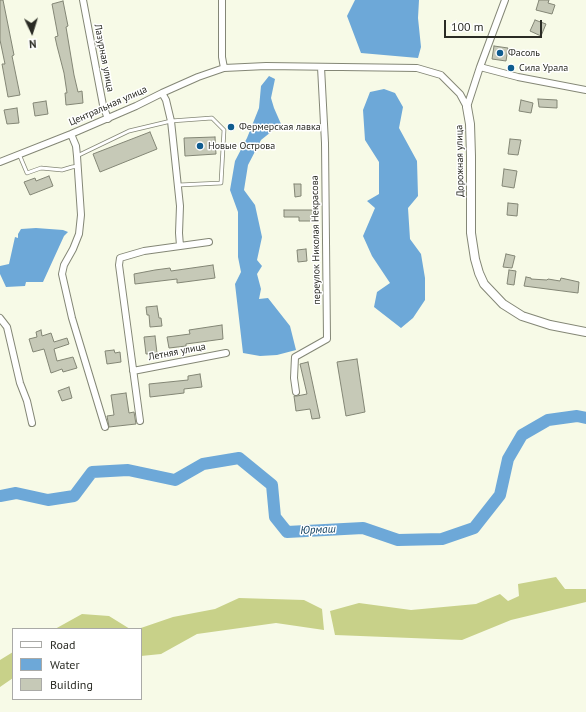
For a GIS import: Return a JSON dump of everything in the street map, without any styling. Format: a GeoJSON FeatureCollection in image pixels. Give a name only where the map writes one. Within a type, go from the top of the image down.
{"type":"FeatureCollection","features":[{"type":"Feature","properties":{"kind":"street","name":"Лазурная улица"},"geometry":{"type":"LineString","coordinates":[[83,0],[103,105],[108,118]]}},
{"type":"Feature","properties":{"kind":"street"},"geometry":{"type":"LineString","coordinates":[[222,0],[222,57],[224,68]]}},
{"type":"Feature","properties":{"kind":"street"},"geometry":{"type":"LineString","coordinates":[[467,107],[505,0]]}},
{"type":"Feature","properties":{"kind":"street","name":"Дорожная улица"},"geometry":{"type":"LineString","coordinates":[[224,68],[266,66],[417,68],[441,75],[460,94],[467,107],[470,124],[472,156],[471,233],[475,259],[484,284],[503,304],[522,316],[550,325],[586,332]]}},
{"type":"Feature","properties":{"kind":"street","name":"переулок Николая Некрасова"},"geometry":{"type":"LineString","coordinates":[[296,392],[294,357],[327,339],[326,143],[321,67]]}},
{"type":"Feature","properties":{"kind":"street"},"geometry":{"type":"LineString","coordinates":[[480,67],[518,77],[586,90]]}},
{"type":"Feature","properties":{"kind":"street","name":"Центральная улица"},"geometry":{"type":"LineString","coordinates":[[0,162],[71,134],[198,77],[224,68]]}},
{"type":"Feature","properties":{"kind":"street"},"geometry":{"type":"LineString","coordinates":[[162,93],[166,100],[171,121],[180,206],[178,233],[180,246]]}},
{"type":"Feature","properties":{"kind":"street"},"geometry":{"type":"LineString","coordinates":[[71,134],[76,146],[81,215],[79,234],[64,265],[62,274],[74,325],[105,427]]}},
{"type":"Feature","properties":{"kind":"street"},"geometry":{"type":"LineString","coordinates":[[140,421],[119,265],[120,258],[144,251],[209,242]]}},
{"type":"Feature","properties":{"kind":"street"},"geometry":{"type":"LineString","coordinates":[[0,318],[7,327],[20,383],[27,400],[32,423]]}},
{"type":"Feature","properties":{"kind":"street","name":"Летняя улица"},"geometry":{"type":"LineString","coordinates":[[133,371],[226,353]]}},
{"type":"Feature","properties":{"kind":"lane"},"geometry":{"type":"LineString","coordinates":[[77,156],[129,131],[171,121],[212,118],[224,130],[221,183],[178,186]]}},
{"type":"Feature","properties":{"kind":"lane"},"geometry":{"type":"LineString","coordinates":[[19,154],[27,173],[41,168],[62,170],[78,166]]}},
{"type":"Feature","properties":{"kind":"green space"},"geometry":{"type":"Polygon","coordinates":[[[556,577],[565,589],[586,589],[586,602],[511,620],[462,640],[335,635],[330,611],[359,603],[411,610],[476,604],[500,594],[508,601],[519,596],[518,584],[556,577]]]}},
{"type":"Feature","properties":{"kind":"green space"},"geometry":{"type":"Polygon","coordinates":[[[239,598],[304,600],[322,609],[324,630],[276,623],[197,634],[161,654],[142,656],[141,628],[173,617],[215,609],[239,598]]]}},
{"type":"Feature","properties":{"kind":"green space"},"geometry":{"type":"Polygon","coordinates":[[[82,614],[109,616],[128,628],[57,628],[82,614]]]}},
{"type":"Feature","properties":{"kind":"green space"},"geometry":{"type":"Polygon","coordinates":[[[12,653],[12,679],[0,687],[0,660],[12,653]]]}},
{"type":"Feature","properties":{"kind":"water"},"geometry":{"type":"Polygon","coordinates":[[[355,0],[419,0],[418,18],[421,47],[418,58],[361,53],[347,16],[355,0]]]}},
{"type":"Feature","properties":{"kind":"water"},"geometry":{"type":"Polygon","coordinates":[[[269,76],[275,79],[271,98],[281,124],[261,140],[248,165],[244,190],[255,205],[262,237],[257,260],[262,266],[257,274],[261,289],[259,299],[268,298],[290,326],[296,350],[277,355],[260,356],[243,353],[235,284],[241,272],[238,257],[238,212],[230,190],[235,161],[247,138],[259,108],[261,86],[269,76]]]}},
{"type":"Feature","properties":{"kind":"water"},"geometry":{"type":"Polygon","coordinates":[[[384,89],[395,93],[403,107],[399,128],[417,161],[418,196],[408,208],[410,239],[421,254],[425,278],[425,300],[413,318],[401,328],[374,307],[377,292],[390,283],[372,256],[363,236],[375,208],[367,201],[379,194],[379,162],[365,140],[363,110],[370,92],[384,89]]]}},
{"type":"Feature","properties":{"kind":"water"},"geometry":{"type":"Polygon","coordinates":[[[36,228],[63,230],[68,232],[64,236],[43,282],[26,282],[25,286],[6,287],[0,274],[0,266],[9,264],[15,237],[18,238],[18,234],[21,229],[36,228]]]}},
{"type":"Feature","properties":{"kind":"building"},"geometry":{"type":"Polygon","coordinates":[[[0,0],[3,0],[20,95],[8,97],[2,64],[5,64],[0,40],[0,0]]]}},
{"type":"Feature","properties":{"kind":"building"},"geometry":{"type":"Polygon","coordinates":[[[539,0],[549,0],[548,3],[555,5],[552,14],[536,10],[539,0]]]}},
{"type":"Feature","properties":{"kind":"building"},"geometry":{"type":"Polygon","coordinates":[[[63,1],[68,26],[66,27],[74,75],[78,92],[82,91],[83,103],[66,105],[65,93],[67,93],[64,73],[55,37],[58,36],[52,4],[63,1]]]}},
{"type":"Feature","properties":{"kind":"building"},"geometry":{"type":"Polygon","coordinates":[[[535,20],[546,24],[541,36],[530,31],[535,20]]]}},
{"type":"Feature","properties":{"kind":"building","name":"Фасоль"},"geometry":{"type":"Polygon","coordinates":[[[494,46],[508,48],[506,61],[492,59],[494,46]]]}},
{"type":"Feature","properties":{"kind":"building"},"geometry":{"type":"Polygon","coordinates":[[[538,99],[557,100],[557,108],[539,107],[538,99]]]}},
{"type":"Feature","properties":{"kind":"building"},"geometry":{"type":"Polygon","coordinates":[[[521,100],[533,103],[531,113],[519,111],[521,100]]]}},
{"type":"Feature","properties":{"kind":"building"},"geometry":{"type":"Polygon","coordinates":[[[46,101],[48,114],[35,116],[33,103],[46,101]]]}},
{"type":"Feature","properties":{"kind":"building"},"geometry":{"type":"Polygon","coordinates":[[[17,108],[19,123],[7,124],[4,110],[17,108]]]}},
{"type":"Feature","properties":{"kind":"building"},"geometry":{"type":"Polygon","coordinates":[[[150,132],[157,149],[100,172],[93,154],[150,132]]]}},
{"type":"Feature","properties":{"kind":"building","name":"Новые Острова"},"geometry":{"type":"Polygon","coordinates":[[[215,137],[216,154],[185,156],[184,138],[215,137]]]}},
{"type":"Feature","properties":{"kind":"building"},"geometry":{"type":"Polygon","coordinates":[[[510,139],[521,140],[518,155],[508,154],[510,139]]]}},
{"type":"Feature","properties":{"kind":"building"},"geometry":{"type":"Polygon","coordinates":[[[504,169],[517,171],[514,188],[502,186],[504,169]]]}},
{"type":"Feature","properties":{"kind":"building"},"geometry":{"type":"Polygon","coordinates":[[[49,176],[53,186],[30,195],[24,182],[35,178],[36,181],[49,176]]]}},
{"type":"Feature","properties":{"kind":"building"},"geometry":{"type":"Polygon","coordinates":[[[294,184],[301,184],[301,196],[295,197],[294,184]]]}},
{"type":"Feature","properties":{"kind":"building"},"geometry":{"type":"Polygon","coordinates":[[[508,203],[518,204],[517,216],[507,215],[508,203]]]}},
{"type":"Feature","properties":{"kind":"building"},"geometry":{"type":"Polygon","coordinates":[[[284,210],[314,210],[314,221],[299,221],[299,217],[284,217],[284,210]]]}},
{"type":"Feature","properties":{"kind":"building"},"geometry":{"type":"Polygon","coordinates":[[[306,249],[307,261],[298,262],[297,250],[306,249]]]}},
{"type":"Feature","properties":{"kind":"building"},"geometry":{"type":"Polygon","coordinates":[[[506,254],[515,256],[512,268],[503,267],[506,254]]]}},
{"type":"Feature","properties":{"kind":"building"},"geometry":{"type":"Polygon","coordinates":[[[213,265],[215,278],[177,283],[177,279],[135,284],[134,274],[170,268],[171,271],[213,265]]]}},
{"type":"Feature","properties":{"kind":"building"},"geometry":{"type":"Polygon","coordinates":[[[509,270],[516,271],[514,285],[507,284],[509,270]]]}},
{"type":"Feature","properties":{"kind":"building"},"geometry":{"type":"Polygon","coordinates":[[[526,277],[531,279],[560,281],[561,278],[579,282],[578,293],[524,286],[526,277]]]}},
{"type":"Feature","properties":{"kind":"building"},"geometry":{"type":"Polygon","coordinates":[[[157,306],[162,326],[150,327],[149,315],[147,315],[146,307],[157,306]]]}},
{"type":"Feature","properties":{"kind":"building"},"geometry":{"type":"Polygon","coordinates":[[[222,325],[223,339],[169,348],[167,337],[190,334],[189,330],[222,325]]]}},
{"type":"Feature","properties":{"kind":"building"},"geometry":{"type":"Polygon","coordinates":[[[41,330],[42,336],[51,333],[54,342],[67,338],[69,344],[54,349],[57,361],[73,357],[77,368],[63,372],[62,369],[51,373],[44,349],[33,352],[29,339],[37,337],[36,332],[41,330]]]}},
{"type":"Feature","properties":{"kind":"building"},"geometry":{"type":"Polygon","coordinates":[[[155,336],[157,353],[146,354],[144,337],[155,336]]]}},
{"type":"Feature","properties":{"kind":"building"},"geometry":{"type":"Polygon","coordinates":[[[114,350],[115,353],[120,352],[121,362],[107,364],[105,351],[114,350]]]}},
{"type":"Feature","properties":{"kind":"building"},"geometry":{"type":"Polygon","coordinates":[[[357,359],[365,412],[346,416],[337,362],[357,359]]]}},
{"type":"Feature","properties":{"kind":"building"},"geometry":{"type":"Polygon","coordinates":[[[308,362],[320,418],[312,419],[310,409],[296,411],[294,396],[307,394],[300,364],[308,362]]]}},
{"type":"Feature","properties":{"kind":"building"},"geometry":{"type":"Polygon","coordinates":[[[200,374],[202,387],[184,389],[184,393],[150,397],[149,384],[188,380],[188,376],[200,374]]]}},
{"type":"Feature","properties":{"kind":"building"},"geometry":{"type":"Polygon","coordinates":[[[69,387],[72,398],[62,401],[58,391],[69,387]]]}},
{"type":"Feature","properties":{"kind":"building"},"geometry":{"type":"Polygon","coordinates":[[[126,393],[129,413],[134,412],[136,424],[109,427],[107,416],[114,415],[111,395],[126,393]]]}},
{"type":"Feature","properties":{"kind":"waterway","name":"Юрмаш"},"geometry":{"type":"LineString","coordinates":[[0,496],[16,493],[48,500],[74,496],[92,472],[128,470],[175,480],[203,464],[239,458],[272,485],[275,517],[287,532],[363,528],[398,540],[442,539],[474,528],[500,495],[508,459],[522,435],[548,420],[577,416],[586,418]]}},
{"type":"Feature","properties":{"kind":"place","name":"Фасоль"},"geometry":{"type":"Point","coordinates":[500,53]}},
{"type":"Feature","properties":{"kind":"place","name":"Сила Урала"},"geometry":{"type":"Point","coordinates":[511,68]}},
{"type":"Feature","properties":{"kind":"place","name":"Фермерская лавка"},"geometry":{"type":"Point","coordinates":[231,127]}},
{"type":"Feature","properties":{"kind":"place","name":"Новые Острова"},"geometry":{"type":"Point","coordinates":[200,146]}}]}
